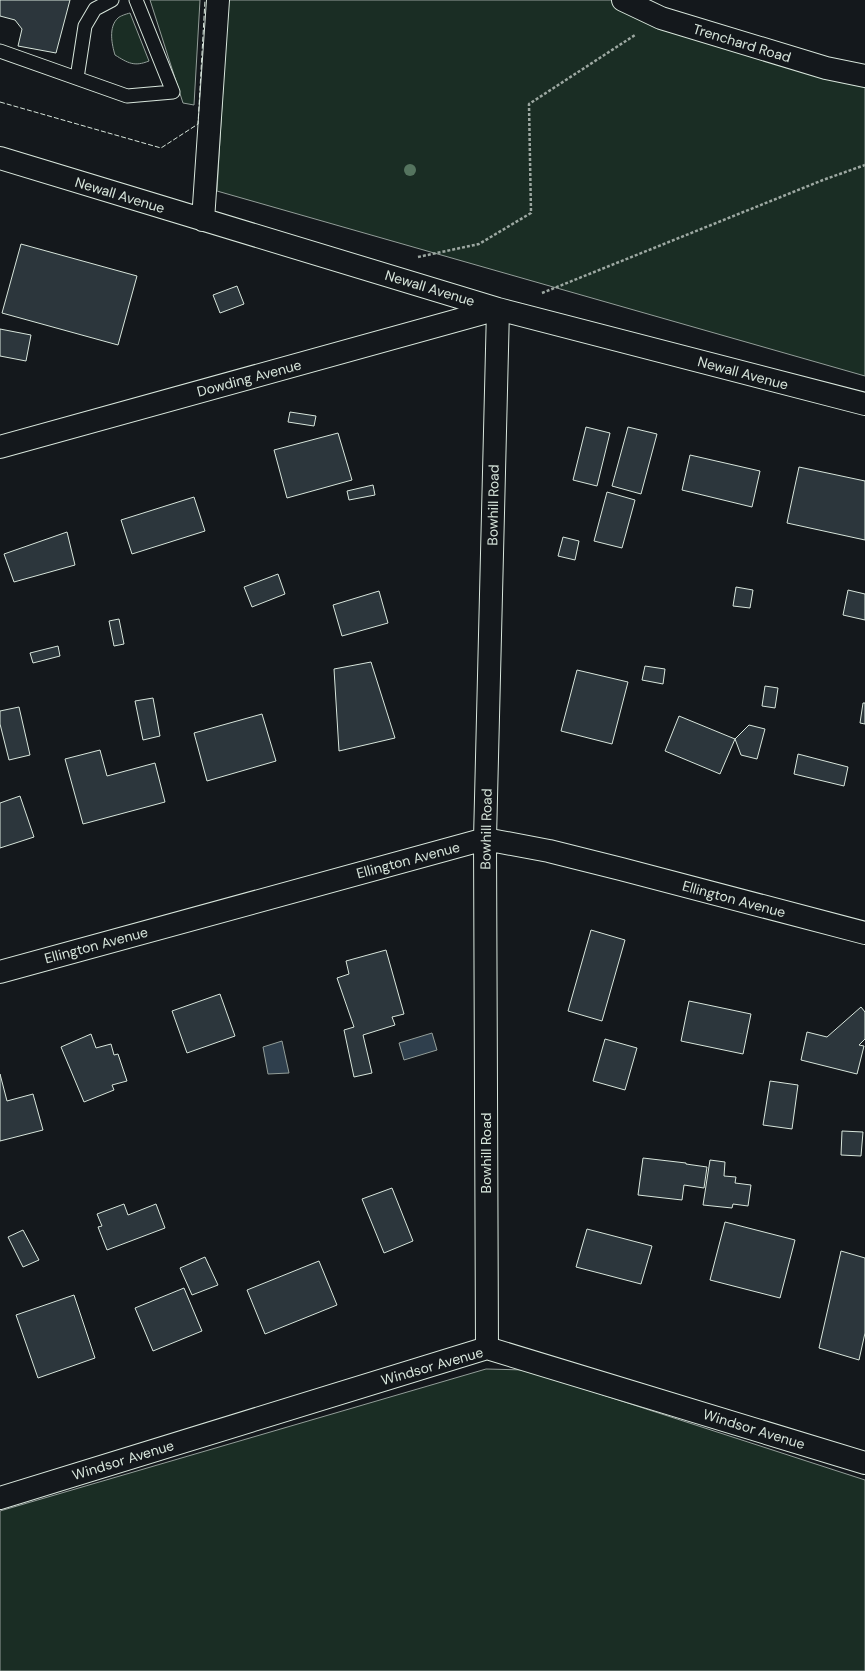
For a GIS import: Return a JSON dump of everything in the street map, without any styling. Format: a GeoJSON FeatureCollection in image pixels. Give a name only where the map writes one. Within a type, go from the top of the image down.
{"type":"FeatureCollection","features":[{"type":"Feature","properties":{"kind":"street"},"geometry":{"type":"LineString","coordinates":[[203,220],[218,0]]}},
{"type":"Feature","properties":{"kind":"street","name":"Trenchard Road"},"geometry":{"type":"LineString","coordinates":[[623,0],[660,18],[826,68],[865,76]]}},
{"type":"Feature","properties":{"kind":"street","name":"Newall Avenue"},"geometry":{"type":"LineString","coordinates":[[0,158],[498,309],[865,404]]}},
{"type":"Feature","properties":{"kind":"street","name":"Dowding Avenue"},"geometry":{"type":"LineString","coordinates":[[0,447],[498,309]]}},
{"type":"Feature","properties":{"kind":"street","name":"Bowhill Road"},"geometry":{"type":"LineString","coordinates":[[487,1348],[485,839],[498,309]]}},
{"type":"Feature","properties":{"kind":"street","name":"Ellington Avenue"},"geometry":{"type":"LineString","coordinates":[[0,972],[485,839],[549,851],[865,933]]}},
{"type":"Feature","properties":{"kind":"street","name":"Windsor Avenue"},"geometry":{"type":"LineString","coordinates":[[0,1498],[487,1348],[865,1463]]}},
{"type":"Feature","properties":{"kind":"lane"},"geometry":{"type":"LineString","coordinates":[[77,78],[85,26],[95,9],[112,0]]}},
{"type":"Feature","properties":{"kind":"lane"},"geometry":{"type":"LineString","coordinates":[[0,50],[127,96],[173,92],[136,0]]}},
{"type":"Feature","properties":{"kind":"path"},"geometry":{"type":"LineString","coordinates":[[417,257],[479,244],[531,213],[528,104],[660,18]]}},
{"type":"Feature","properties":{"kind":"path"},"geometry":{"type":"LineString","coordinates":[[540,294],[823,180],[865,165]]}},
{"type":"Feature","properties":{"kind":"green space"},"geometry":{"type":"Polygon","coordinates":[[[150,0],[200,0],[194,105],[183,103],[150,0]]]}},
{"type":"Feature","properties":{"kind":"green space"},"geometry":{"type":"Polygon","coordinates":[[[228,0],[611,0],[651,19],[865,81],[865,376],[217,191],[228,0]]]}},
{"type":"Feature","properties":{"kind":"green space"},"geometry":{"type":"Polygon","coordinates":[[[130,13],[149,61],[144,63],[131,63],[115,55],[112,41],[113,26],[119,17],[130,13]]]}},
{"type":"Feature","properties":{"kind":"green space"},"geometry":{"type":"Polygon","coordinates":[[[486,1369],[526,1370],[865,1480],[865,1671],[0,1671],[0,1511],[486,1369]]]}},
{"type":"Feature","properties":{"kind":"water"},"geometry":{"type":"Polygon","coordinates":[[[432,1033],[437,1050],[404,1060],[399,1043],[432,1033]]]}},
{"type":"Feature","properties":{"kind":"water"},"geometry":{"type":"Polygon","coordinates":[[[282,1041],[289,1073],[268,1074],[263,1047],[282,1041]]]}},
{"type":"Feature","properties":{"kind":"building"},"geometry":{"type":"Polygon","coordinates":[[[0,0],[70,0],[56,53],[18,46],[22,29],[15,20],[0,16],[0,0]]]}},
{"type":"Feature","properties":{"kind":"building"},"geometry":{"type":"Polygon","coordinates":[[[21,244],[137,276],[118,345],[2,313],[21,244]]]}},
{"type":"Feature","properties":{"kind":"building"},"geometry":{"type":"Polygon","coordinates":[[[237,286],[244,304],[220,313],[213,295],[237,286]]]}},
{"type":"Feature","properties":{"kind":"building"},"geometry":{"type":"Polygon","coordinates":[[[0,329],[31,335],[26,361],[0,356],[0,329]]]}},
{"type":"Feature","properties":{"kind":"building"},"geometry":{"type":"Polygon","coordinates":[[[290,412],[316,416],[314,426],[288,422],[290,412]]]}},
{"type":"Feature","properties":{"kind":"building"},"geometry":{"type":"Polygon","coordinates":[[[586,427],[610,433],[597,486],[573,480],[586,427]]]}},
{"type":"Feature","properties":{"kind":"building"},"geometry":{"type":"Polygon","coordinates":[[[628,427],[657,434],[641,494],[612,486],[628,427]]]}},
{"type":"Feature","properties":{"kind":"building"},"geometry":{"type":"Polygon","coordinates":[[[338,433],[352,480],[287,498],[274,450],[338,433]]]}},
{"type":"Feature","properties":{"kind":"building"},"geometry":{"type":"Polygon","coordinates":[[[690,455],[760,471],[752,507],[682,490],[690,455]]]}},
{"type":"Feature","properties":{"kind":"building"},"geometry":{"type":"Polygon","coordinates":[[[799,467],[865,481],[865,540],[787,523],[799,467]]]}},
{"type":"Feature","properties":{"kind":"building"},"geometry":{"type":"Polygon","coordinates":[[[373,485],[375,495],[349,500],[347,491],[373,485]]]}},
{"type":"Feature","properties":{"kind":"building"},"geometry":{"type":"Polygon","coordinates":[[[607,492],[635,500],[622,548],[594,541],[607,492]]]}},
{"type":"Feature","properties":{"kind":"building"},"geometry":{"type":"Polygon","coordinates":[[[194,497],[205,531],[132,554],[121,520],[194,497]]]}},
{"type":"Feature","properties":{"kind":"building"},"geometry":{"type":"Polygon","coordinates":[[[67,532],[75,565],[14,582],[4,554],[67,532]]]}},
{"type":"Feature","properties":{"kind":"building"},"geometry":{"type":"Polygon","coordinates":[[[563,537],[579,541],[575,560],[558,556],[563,537]]]}},
{"type":"Feature","properties":{"kind":"building"},"geometry":{"type":"Polygon","coordinates":[[[278,574],[285,594],[252,607],[244,587],[278,574]]]}},
{"type":"Feature","properties":{"kind":"building"},"geometry":{"type":"Polygon","coordinates":[[[736,587],[753,590],[750,608],[733,606],[736,587]]]}},
{"type":"Feature","properties":{"kind":"building"},"geometry":{"type":"Polygon","coordinates":[[[848,590],[865,594],[865,620],[843,615],[848,590]]]}},
{"type":"Feature","properties":{"kind":"building"},"geometry":{"type":"Polygon","coordinates":[[[379,591],[388,623],[342,636],[333,605],[379,591]]]}},
{"type":"Feature","properties":{"kind":"building"},"geometry":{"type":"Polygon","coordinates":[[[119,619],[124,644],[114,646],[109,621],[119,619]]]}},
{"type":"Feature","properties":{"kind":"building"},"geometry":{"type":"Polygon","coordinates":[[[58,646],[60,656],[33,663],[30,653],[58,646]]]}},
{"type":"Feature","properties":{"kind":"building"},"geometry":{"type":"Polygon","coordinates":[[[371,662],[395,738],[339,751],[334,669],[371,662]]]}},
{"type":"Feature","properties":{"kind":"building"},"geometry":{"type":"Polygon","coordinates":[[[645,666],[665,669],[663,684],[642,680],[645,666]]]}},
{"type":"Feature","properties":{"kind":"building"},"geometry":{"type":"Polygon","coordinates":[[[577,670],[628,682],[612,744],[561,731],[577,670]]]}},
{"type":"Feature","properties":{"kind":"building"},"geometry":{"type":"Polygon","coordinates":[[[765,686],[778,688],[775,708],[762,706],[765,686]]]}},
{"type":"Feature","properties":{"kind":"building"},"geometry":{"type":"Polygon","coordinates":[[[153,698],[160,736],[143,740],[135,701],[153,698]]]}},
{"type":"Feature","properties":{"kind":"building"},"geometry":{"type":"Polygon","coordinates":[[[863,703],[865,703],[865,724],[860,723],[863,703]]]}},
{"type":"Feature","properties":{"kind":"building"},"geometry":{"type":"Polygon","coordinates":[[[19,707],[30,755],[9,760],[0,724],[0,711],[19,707]]]}},
{"type":"Feature","properties":{"kind":"building"},"geometry":{"type":"Polygon","coordinates":[[[262,714],[276,761],[207,781],[194,733],[262,714]]]}},
{"type":"Feature","properties":{"kind":"building"},"geometry":{"type":"Polygon","coordinates":[[[679,716],[735,739],[720,774],[665,751],[679,716]]]}},
{"type":"Feature","properties":{"kind":"building"},"geometry":{"type":"Polygon","coordinates":[[[749,725],[765,729],[757,759],[741,755],[735,739],[749,725]]]}},
{"type":"Feature","properties":{"kind":"building"},"geometry":{"type":"Polygon","coordinates":[[[100,750],[107,776],[155,763],[165,802],[83,824],[65,759],[100,750]]]}},
{"type":"Feature","properties":{"kind":"building"},"geometry":{"type":"Polygon","coordinates":[[[798,754],[848,767],[844,786],[794,774],[798,754]]]}},
{"type":"Feature","properties":{"kind":"building"},"geometry":{"type":"Polygon","coordinates":[[[20,796],[34,837],[0,848],[0,803],[20,796]]]}},
{"type":"Feature","properties":{"kind":"building"},"geometry":{"type":"Polygon","coordinates":[[[591,930],[625,940],[602,1021],[568,1011],[591,930]]]}},
{"type":"Feature","properties":{"kind":"building"},"geometry":{"type":"Polygon","coordinates":[[[386,950],[404,1014],[392,1017],[395,1025],[363,1035],[372,1073],[354,1077],[344,1030],[354,1027],[337,978],[349,974],[346,961],[386,950]]]}},
{"type":"Feature","properties":{"kind":"building"},"geometry":{"type":"Polygon","coordinates":[[[220,994],[235,1036],[187,1053],[172,1011],[220,994]]]}},
{"type":"Feature","properties":{"kind":"building"},"geometry":{"type":"Polygon","coordinates":[[[689,1001],[751,1014],[743,1054],[681,1041],[689,1001]]]}},
{"type":"Feature","properties":{"kind":"building"},"geometry":{"type":"Polygon","coordinates":[[[861,1007],[865,1012],[865,1039],[859,1045],[864,1046],[857,1074],[801,1060],[807,1032],[827,1037],[861,1007]]]}},
{"type":"Feature","properties":{"kind":"building"},"geometry":{"type":"Polygon","coordinates":[[[91,1034],[96,1048],[111,1044],[114,1055],[118,1054],[127,1081],[112,1085],[114,1090],[84,1102],[61,1047],[91,1034]]]}},
{"type":"Feature","properties":{"kind":"building"},"geometry":{"type":"Polygon","coordinates":[[[605,1039],[637,1048],[625,1090],[593,1081],[605,1039]]]}},
{"type":"Feature","properties":{"kind":"building"},"geometry":{"type":"Polygon","coordinates":[[[0,1074],[7,1101],[33,1094],[43,1130],[0,1141],[0,1074]]]}},
{"type":"Feature","properties":{"kind":"building"},"geometry":{"type":"Polygon","coordinates":[[[770,1081],[798,1085],[792,1129],[763,1125],[770,1081]]]}},
{"type":"Feature","properties":{"kind":"building"},"geometry":{"type":"Polygon","coordinates":[[[842,1131],[863,1132],[861,1156],[841,1155],[842,1131]]]}},
{"type":"Feature","properties":{"kind":"building"},"geometry":{"type":"Polygon","coordinates":[[[643,1158],[707,1167],[704,1188],[684,1185],[682,1200],[638,1195],[643,1158]]]}},
{"type":"Feature","properties":{"kind":"building"},"geometry":{"type":"Polygon","coordinates":[[[710,1160],[725,1162],[724,1176],[736,1177],[735,1183],[751,1185],[748,1206],[733,1204],[732,1208],[703,1205],[710,1160]]]}},
{"type":"Feature","properties":{"kind":"building"},"geometry":{"type":"Polygon","coordinates":[[[392,1188],[413,1241],[384,1253],[362,1199],[392,1188]]]}},
{"type":"Feature","properties":{"kind":"building"},"geometry":{"type":"Polygon","coordinates":[[[124,1204],[128,1215],[156,1204],[165,1228],[107,1250],[98,1227],[102,1226],[97,1214],[124,1204]]]}},
{"type":"Feature","properties":{"kind":"building"},"geometry":{"type":"Polygon","coordinates":[[[725,1222],[795,1240],[780,1298],[710,1280],[725,1222]]]}},
{"type":"Feature","properties":{"kind":"building"},"geometry":{"type":"Polygon","coordinates":[[[587,1229],[652,1246],[641,1284],[576,1267],[587,1229]]]}},
{"type":"Feature","properties":{"kind":"building"},"geometry":{"type":"Polygon","coordinates":[[[23,1230],[39,1260],[23,1267],[8,1237],[23,1230]]]}},
{"type":"Feature","properties":{"kind":"building"},"geometry":{"type":"Polygon","coordinates":[[[841,1251],[865,1258],[865,1333],[859,1360],[819,1348],[841,1251]]]}},
{"type":"Feature","properties":{"kind":"building"},"geometry":{"type":"Polygon","coordinates":[[[205,1257],[218,1285],[192,1295],[180,1268],[205,1257]]]}},
{"type":"Feature","properties":{"kind":"building"},"geometry":{"type":"Polygon","coordinates":[[[319,1261],[337,1305],[265,1334],[247,1290],[319,1261]]]}},
{"type":"Feature","properties":{"kind":"building"},"geometry":{"type":"Polygon","coordinates":[[[184,1288],[202,1331],[153,1351],[135,1308],[184,1288]]]}},
{"type":"Feature","properties":{"kind":"building"},"geometry":{"type":"Polygon","coordinates":[[[74,1295],[95,1358],[38,1378],[16,1315],[74,1295]]]}},
{"type":"Feature","properties":{"kind":"fence"},"geometry":{"type":"LineString","coordinates":[[0,102],[161,148],[198,124],[205,0]]}}]}
